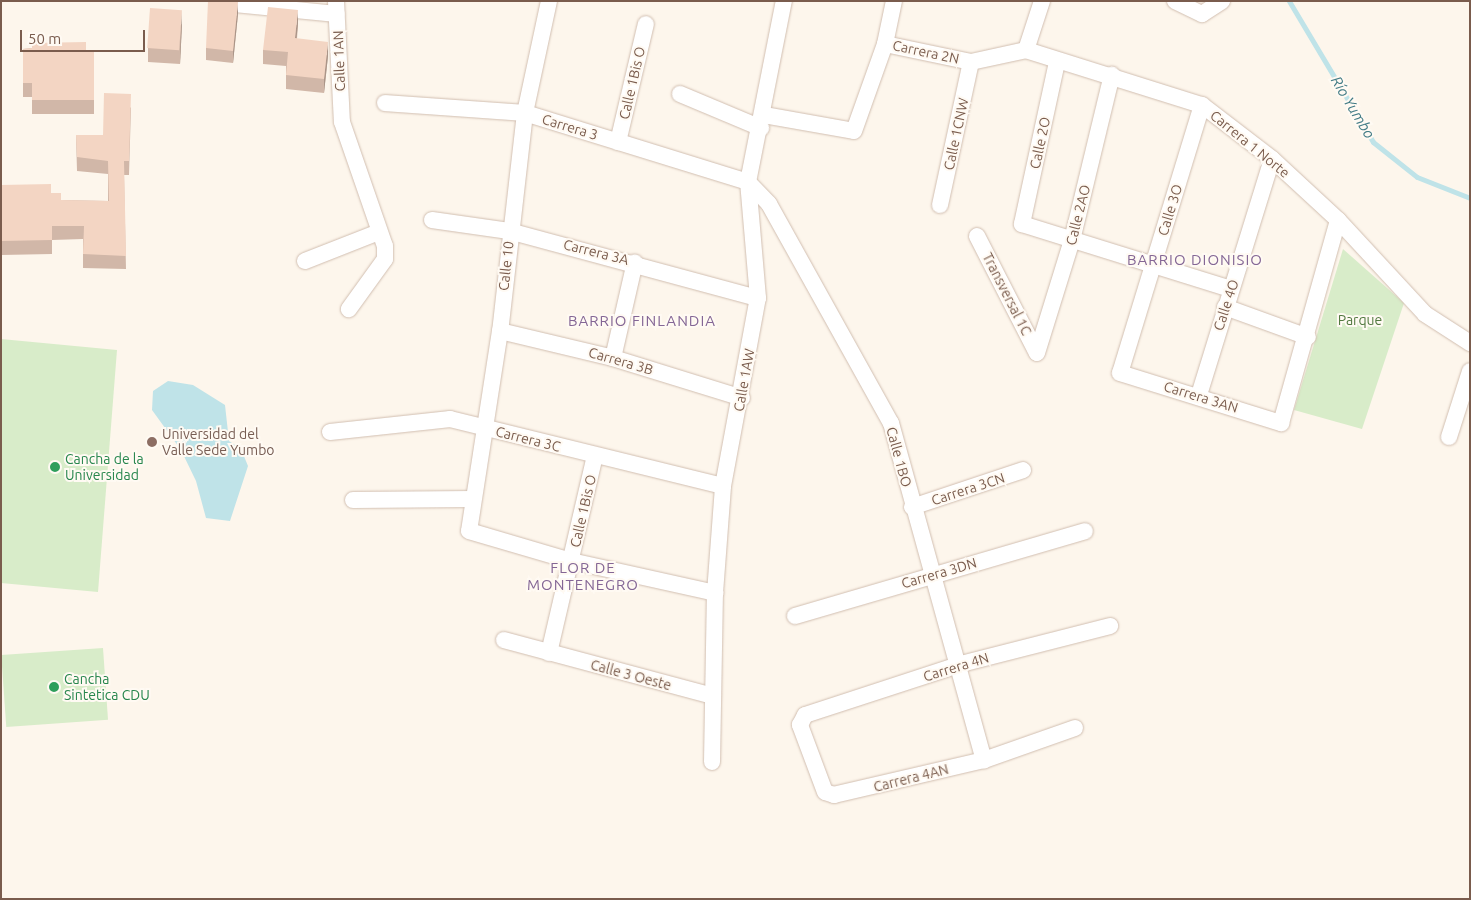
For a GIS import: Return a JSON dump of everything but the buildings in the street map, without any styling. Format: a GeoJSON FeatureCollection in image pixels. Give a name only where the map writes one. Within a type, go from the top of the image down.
{"type":"FeatureCollection","features":[{"type":"Feature","properties":{"kind":"street","name":"Calle 10"},"geometry":{"type":"LineString","coordinates":[[548,1],[525,113],[509,231],[500,331],[482,428],[469,531],[571,561]]}},
{"type":"Feature","properties":{"kind":"street","name":"Calle 1AW"},"geometry":{"type":"LineString","coordinates":[[712,762],[715,593],[723,486],[742,398],[758,298],[748,182],[762,122],[784,1]]}},
{"type":"Feature","properties":{"kind":"street"},"geometry":{"type":"LineString","coordinates":[[680,94],[762,122],[845,133],[854,132],[860,123],[885,44],[894,1]]}},
{"type":"Feature","properties":{"kind":"street"},"geometry":{"type":"LineString","coordinates":[[1026,50],[1042,1]]}},
{"type":"Feature","properties":{"kind":"street"},"geometry":{"type":"LineString","coordinates":[[1175,1],[1202,14],[1222,1]]}},
{"type":"Feature","properties":{"kind":"street"},"geometry":{"type":"LineString","coordinates":[[235,4],[337,8]]}},
{"type":"Feature","properties":{"kind":"street","name":"Calle 1AN"},"geometry":{"type":"LineString","coordinates":[[337,8],[342,122],[379,232],[385,259],[349,309]]}},
{"type":"Feature","properties":{"kind":"street","name":"Calle 1Bis O"},"geometry":{"type":"LineString","coordinates":[[618,142],[646,24]]}},
{"type":"Feature","properties":{"kind":"street","name":"Carrera 2N"},"geometry":{"type":"LineString","coordinates":[[885,44],[971,62],[1026,50]]}},
{"type":"Feature","properties":{"kind":"street","name":"Carrera 1 Norte"},"geometry":{"type":"LineString","coordinates":[[1026,50],[1057,62],[1112,75],[1202,105],[1272,159],[1338,220],[1425,314],[1470,343]]}},
{"type":"Feature","properties":{"kind":"street","name":"Calle 1CNW"},"geometry":{"type":"LineString","coordinates":[[940,205],[971,62]]}},
{"type":"Feature","properties":{"kind":"street","name":"Calle 2O"},"geometry":{"type":"LineString","coordinates":[[1057,62],[1022,224],[1072,240]]}},
{"type":"Feature","properties":{"kind":"street","name":"Calle 2AO"},"geometry":{"type":"LineString","coordinates":[[1038,353],[1072,240],[1112,75]]}},
{"type":"Feature","properties":{"kind":"street","name":"Carrera 3"},"geometry":{"type":"LineString","coordinates":[[385,103],[525,113],[748,182]]}},
{"type":"Feature","properties":{"kind":"street","name":"Calle 3O"},"geometry":{"type":"LineString","coordinates":[[1120,373],[1202,105]]}},
{"type":"Feature","properties":{"kind":"street","name":"Calle 4O"},"geometry":{"type":"LineString","coordinates":[[1199,395],[1272,159]]}},
{"type":"Feature","properties":{"kind":"street","name":"Calle 1BO"},"geometry":{"type":"LineString","coordinates":[[748,182],[769,204],[813,278],[892,423],[912,507],[961,664],[984,760]]}},
{"type":"Feature","properties":{"kind":"street","name":"Carrera 3A"},"geometry":{"type":"LineString","coordinates":[[432,220],[509,231],[635,262],[758,298]]}},
{"type":"Feature","properties":{"kind":"street"},"geometry":{"type":"LineString","coordinates":[[1225,307],[1308,337],[1338,220]]}},
{"type":"Feature","properties":{"kind":"street"},"geometry":{"type":"LineString","coordinates":[[305,261],[379,232]]}},
{"type":"Feature","properties":{"kind":"street","name":"Transversal 1C"},"geometry":{"type":"LineString","coordinates":[[977,236],[1038,353]]}},
{"type":"Feature","properties":{"kind":"street"},"geometry":{"type":"LineString","coordinates":[[1072,240],[1231,289]]}},
{"type":"Feature","properties":{"kind":"street"},"geometry":{"type":"LineString","coordinates":[[613,358],[635,262]]}},
{"type":"Feature","properties":{"kind":"street","name":"Carrera 3B"},"geometry":{"type":"LineString","coordinates":[[500,331],[613,358],[742,398]]}},
{"type":"Feature","properties":{"kind":"street","name":"Carrera 3AN"},"geometry":{"type":"LineString","coordinates":[[1120,373],[1199,395],[1281,423],[1308,337]]}},
{"type":"Feature","properties":{"kind":"street"},"geometry":{"type":"LineString","coordinates":[[1449,437],[1470,371]]}},
{"type":"Feature","properties":{"kind":"street","name":"Carrera 3C"},"geometry":{"type":"LineString","coordinates":[[330,432],[450,419],[723,486]]}},
{"type":"Feature","properties":{"kind":"street","name":"Calle 1Bis O"},"geometry":{"type":"LineString","coordinates":[[549,654],[595,456]]}},
{"type":"Feature","properties":{"kind":"street","name":"Carrera 3CN"},"geometry":{"type":"LineString","coordinates":[[912,507],[1023,470]]}},
{"type":"Feature","properties":{"kind":"street"},"geometry":{"type":"LineString","coordinates":[[353,500],[473,499]]}},
{"type":"Feature","properties":{"kind":"street","name":"Carrera 3DN"},"geometry":{"type":"LineString","coordinates":[[795,616],[932,574],[1085,532]]}},
{"type":"Feature","properties":{"kind":"street"},"geometry":{"type":"LineString","coordinates":[[571,561],[715,593]]}},
{"type":"Feature","properties":{"kind":"street","name":"Carrera 4N"},"geometry":{"type":"LineString","coordinates":[[805,715],[961,664],[1110,626]]}},
{"type":"Feature","properties":{"kind":"street"},"geometry":{"type":"LineString","coordinates":[[504,640],[549,654]]}},
{"type":"Feature","properties":{"kind":"street","name":"Calle 3 Oeste"},"geometry":{"type":"LineString","coordinates":[[549,654],[713,696]]}},
{"type":"Feature","properties":{"kind":"street","name":"Carrera 4AN"},"geometry":{"type":"LineString","coordinates":[[805,715],[801,736],[825,792],[834,795],[984,760],[1075,728]]}},
{"type":"Feature","properties":{"kind":"green space","name":"Parque"},"geometry":{"type":"Polygon","coordinates":[[[1343,249],[1404,303],[1362,429],[1294,410],[1343,249]]]}},
{"type":"Feature","properties":{"kind":"green space","name":"Cancha de la Universidad"},"geometry":{"type":"Polygon","coordinates":[[[1,339],[117,350],[98,592],[1,583],[1,339]]]}},
{"type":"Feature","properties":{"kind":"green space","name":"Cancha Sintetica CDU"},"geometry":{"type":"Polygon","coordinates":[[[103,648],[108,720],[6,727],[1,655],[103,648]]]}},
{"type":"Feature","properties":{"kind":"water"},"geometry":{"type":"Polygon","coordinates":[[[168,381],[193,385],[225,405],[229,441],[241,449],[248,466],[230,521],[206,518],[196,481],[181,450],[152,410],[153,391],[168,381]]]}},
{"type":"Feature","properties":{"kind":"waterway","name":"Río Yumbo"},"geometry":{"type":"LineString","coordinates":[[1289,1],[1373,142],[1417,177],[1470,198]]}},
{"type":"Feature","properties":{"kind":"place","name":"Universidad del Valle Sede Yumbo"},"geometry":{"type":"Point","coordinates":[152,442]}},
{"type":"Feature","properties":{"kind":"place","name":"Cancha de la Universidad"},"geometry":{"type":"Point","coordinates":[55,467]}},
{"type":"Feature","properties":{"kind":"place","name":"Cancha Sintetica CDU"},"geometry":{"type":"Point","coordinates":[54,687]}},
{"type":"Feature","properties":{"kind":"district","name":"BARRIO DIONISIO"},"geometry":{"type":"Point","coordinates":[1195,260]}},
{"type":"Feature","properties":{"kind":"district","name":"BARRIO FINLANDIA"},"geometry":{"type":"Point","coordinates":[642,321]}},
{"type":"Feature","properties":{"kind":"district","name":"FLOR DE MONTENEGRO"},"geometry":{"type":"Point","coordinates":[583,576]}}]}
